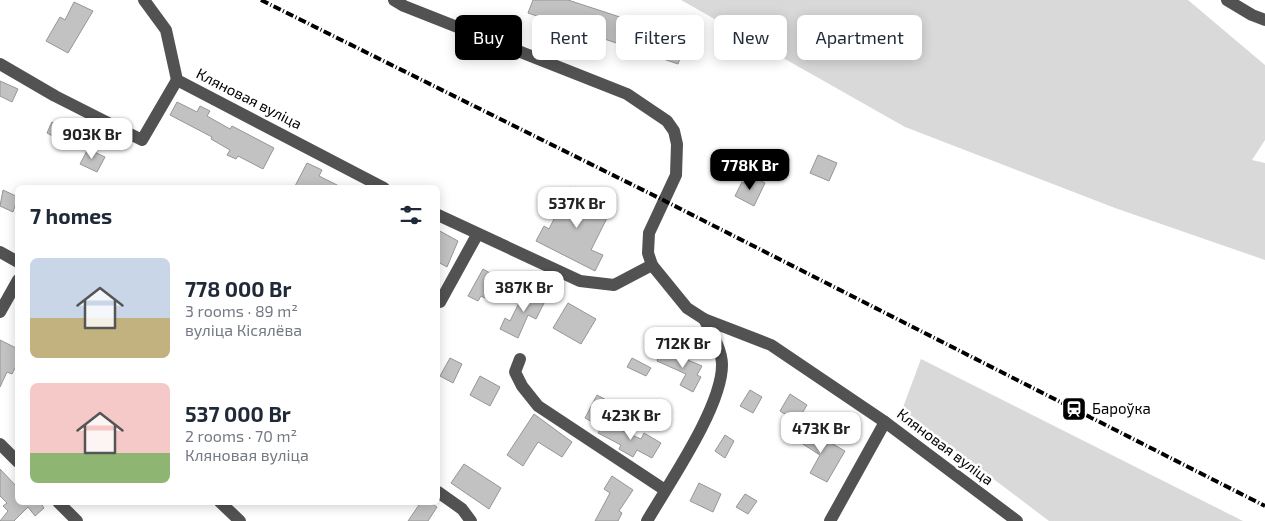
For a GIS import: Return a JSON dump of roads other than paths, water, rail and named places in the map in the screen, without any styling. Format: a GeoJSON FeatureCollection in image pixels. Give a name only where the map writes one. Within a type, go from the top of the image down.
{"type":"FeatureCollection","features":[{"type":"Feature","properties":{"kind":"street","name":"Кляновая вуліца"},"geometry":{"type":"LineString","coordinates":[[144,0],[166,30],[177,80],[378,185]]}},
{"type":"Feature","properties":{"kind":"street"},"geometry":{"type":"LineString","coordinates":[[394,0],[404,6],[627,94],[667,121],[674,131],[679,155],[676,175],[649,233],[648,253],[652,265],[614,285],[580,281],[440,216]]}},
{"type":"Feature","properties":{"kind":"street"},"geometry":{"type":"LineString","coordinates":[[1227,0],[1252,16],[1265,20]]}},
{"type":"Feature","properties":{"kind":"street"},"geometry":{"type":"LineString","coordinates":[[0,64],[55,96],[142,140],[177,80]]}},
{"type":"Feature","properties":{"kind":"street"},"geometry":{"type":"LineString","coordinates":[[440,302],[478,235]]}},
{"type":"Feature","properties":{"kind":"street"},"geometry":{"type":"LineString","coordinates":[[0,252],[15,260]]}},
{"type":"Feature","properties":{"kind":"street","name":"Кляновая вуліца"},"geometry":{"type":"LineString","coordinates":[[652,265],[687,308],[704,319],[772,345],[885,422],[1017,521]]}},
{"type":"Feature","properties":{"kind":"street"},"geometry":{"type":"LineString","coordinates":[[0,312],[15,285]]}},
{"type":"Feature","properties":{"kind":"street"},"geometry":{"type":"LineString","coordinates":[[647,521],[710,411],[721,383],[722,362],[716,341],[704,319]]}},
{"type":"Feature","properties":{"kind":"street"},"geometry":{"type":"LineString","coordinates":[[520,359],[514,372],[522,386],[538,406],[665,490]]}},
{"type":"Feature","properties":{"kind":"street"},"geometry":{"type":"LineString","coordinates":[[830,521],[885,422]]}},
{"type":"Feature","properties":{"kind":"street"},"geometry":{"type":"LineString","coordinates":[[0,444],[15,459]]}},
{"type":"Feature","properties":{"kind":"street"},"geometry":{"type":"LineString","coordinates":[[440,493],[462,509],[472,521]]}},
{"type":"Feature","properties":{"kind":"street"},"geometry":{"type":"LineString","coordinates":[[61,505],[77,521]]}},
{"type":"Feature","properties":{"kind":"street"},"geometry":{"type":"LineString","coordinates":[[223,505],[240,521]]}},
{"type":"Feature","properties":{"kind":"railway"},"geometry":{"type":"LineString","coordinates":[[261,0],[663,200],[1265,506]]}},
{"type":"Feature","properties":{"kind":"place","name":"Бароўка"},"geometry":{"type":"Point","coordinates":[1074,409]}}]}
